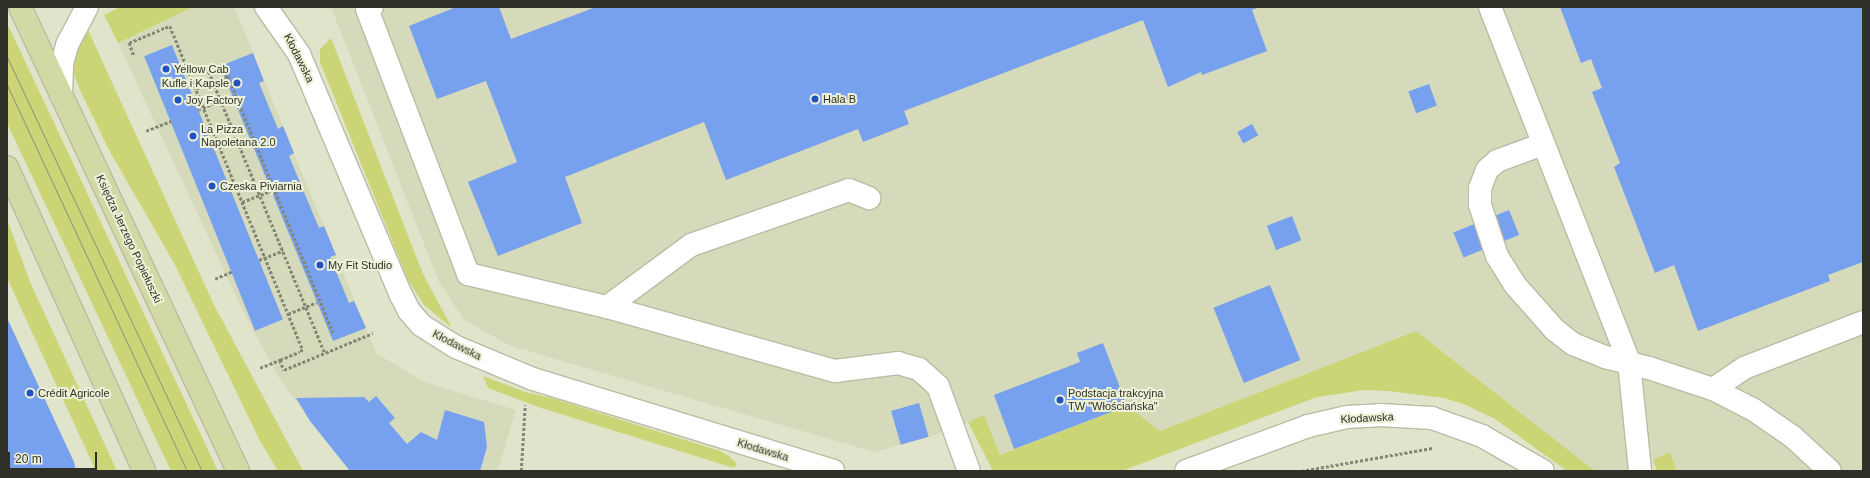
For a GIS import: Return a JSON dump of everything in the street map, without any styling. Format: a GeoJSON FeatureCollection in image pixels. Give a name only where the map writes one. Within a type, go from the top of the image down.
{"type":"FeatureCollection","features":[{"type":"Feature","properties":{"kind":"main road","name":"Księdza Jerzego Popiełuszki"},"geometry":{"type":"LineString","coordinates":[[20,7],[238,471]]}},
{"type":"Feature","properties":{"kind":"main road"},"geometry":{"type":"LineString","coordinates":[[7,167],[144,471]]}},
{"type":"Feature","properties":{"kind":"street"},"geometry":{"type":"LineString","coordinates":[[61,95],[62,64],[67,45],[87,7]]}},
{"type":"Feature","properties":{"kind":"street","name":"Kłodawska"},"geometry":{"type":"LineString","coordinates":[[266,7],[299,54],[401,295],[409,311],[421,326],[456,347],[533,379],[833,471]]}},
{"type":"Feature","properties":{"kind":"street"},"geometry":{"type":"LineString","coordinates":[[372,7],[367,9],[468,274],[606,307],[835,371],[898,363],[919,370],[938,386],[969,471]]}},
{"type":"Feature","properties":{"kind":"street"},"geometry":{"type":"LineString","coordinates":[[1490,7],[1629,362],[1640,471]]}},
{"type":"Feature","properties":{"kind":"street"},"geometry":{"type":"LineString","coordinates":[[1543,144],[1497,161],[1486,170],[1480,188],[1480,205],[1497,256],[1515,285],[1555,330],[1573,344],[1605,357],[1629,362],[1713,389],[1754,410],[1794,437],[1830,471]]}},
{"type":"Feature","properties":{"kind":"street"},"geometry":{"type":"LineString","coordinates":[[606,307],[692,245],[849,190],[869,198]]}},
{"type":"Feature","properties":{"kind":"street"},"geometry":{"type":"LineString","coordinates":[[1713,389],[1744,368],[1863,322]]}},
{"type":"Feature","properties":{"kind":"street","name":"Kłodawska"},"geometry":{"type":"LineString","coordinates":[[1186,471],[1308,426],[1346,417],[1380,415],[1432,418],[1482,436],[1543,471]]}},
{"type":"Feature","properties":{"kind":"path"},"geometry":{"type":"LineString","coordinates":[[133,55],[128,43],[170,26],[302,350],[260,368]]}},
{"type":"Feature","properties":{"kind":"path"},"geometry":{"type":"LineString","coordinates":[[207,66],[325,353]]}},
{"type":"Feature","properties":{"kind":"path"},"geometry":{"type":"LineString","coordinates":[[196,89],[228,76],[275,189],[319,302],[333,332]]}},
{"type":"Feature","properties":{"kind":"path"},"geometry":{"type":"LineString","coordinates":[[198,110],[221,100]]}},
{"type":"Feature","properties":{"kind":"path"},"geometry":{"type":"LineString","coordinates":[[146,132],[171,121]]}},
{"type":"Feature","properties":{"kind":"path"},"geometry":{"type":"LineString","coordinates":[[242,202],[275,189]]}},
{"type":"Feature","properties":{"kind":"path"},"geometry":{"type":"LineString","coordinates":[[259,260],[283,251]]}},
{"type":"Feature","properties":{"kind":"path"},"geometry":{"type":"LineString","coordinates":[[214,278],[233,271]]}},
{"type":"Feature","properties":{"kind":"path"},"geometry":{"type":"LineString","coordinates":[[288,314],[319,302]]}},
{"type":"Feature","properties":{"kind":"path"},"geometry":{"type":"LineString","coordinates":[[281,359],[284,370],[373,333]]}},
{"type":"Feature","properties":{"kind":"path"},"geometry":{"type":"LineString","coordinates":[[521,471],[525,405]]}},
{"type":"Feature","properties":{"kind":"path"},"geometry":{"type":"LineString","coordinates":[[1301,471],[1438,446]]}},
{"type":"Feature","properties":{"kind":"shaded area"},"geometry":{"type":"Polygon","coordinates":[[[193,7],[234,7],[376,353],[424,382],[516,410],[498,471],[350,471],[279,378],[242,309],[118,43],[193,7]]]}},
{"type":"Feature","properties":{"kind":"shaded area"},"geometry":{"type":"Polygon","coordinates":[[[331,7],[1863,7],[1863,471],[1677,471],[1670,452],[1631,471],[1595,471],[1416,331],[1160,431],[1014,449],[1000,455],[984,416],[929,437],[874,452],[511,346],[464,320],[439,282],[331,7]]]}},
{"type":"Feature","properties":{"kind":"green space"},"geometry":{"type":"Polygon","coordinates":[[[120,7],[193,7],[118,43],[104,15],[120,7]]]}},
{"type":"Feature","properties":{"kind":"green space"},"geometry":{"type":"Polygon","coordinates":[[[7,23],[218,471],[171,471],[7,123],[7,23]]]}},
{"type":"Feature","properties":{"kind":"green space"},"geometry":{"type":"Polygon","coordinates":[[[88,30],[214,305],[303,471],[278,471],[259,439],[174,263],[109,150],[73,72],[74,58],[88,30]]]}},
{"type":"Feature","properties":{"kind":"green space"},"geometry":{"type":"Polygon","coordinates":[[[331,38],[423,274],[452,328],[424,305],[408,280],[320,62],[320,49],[331,38]]]}},
{"type":"Feature","properties":{"kind":"green space"},"geometry":{"type":"Polygon","coordinates":[[[7,219],[30,282],[117,471],[96,471],[7,278],[7,219]]]}},
{"type":"Feature","properties":{"kind":"green space"},"geometry":{"type":"Polygon","coordinates":[[[1416,331],[1595,471],[1567,471],[1495,419],[1466,405],[1444,398],[1388,391],[1365,390],[1317,397],[1122,471],[993,471],[968,422],[984,415],[1000,455],[1127,406],[1160,431],[1416,331]]]}},
{"type":"Feature","properties":{"kind":"green space"},"geometry":{"type":"Polygon","coordinates":[[[483,376],[525,392],[555,399],[720,451],[729,456],[737,464],[734,468],[541,408],[488,388],[483,376]]]}},
{"type":"Feature","properties":{"kind":"green space"},"geometry":{"type":"Polygon","coordinates":[[[1670,452],[1677,471],[1657,471],[1653,460],[1670,452]]]}},
{"type":"Feature","properties":{"kind":"building"},"geometry":{"type":"Polygon","coordinates":[[[456,7],[499,7],[511,39],[596,7],[1259,7],[1252,10],[1267,51],[1202,75],[1201,72],[1168,87],[1143,20],[904,111],[909,124],[863,142],[858,129],[726,180],[704,122],[565,177],[582,223],[498,256],[468,182],[517,162],[486,81],[437,99],[409,26],[456,7]]]}},
{"type":"Feature","properties":{"kind":"building"},"geometry":{"type":"Polygon","coordinates":[[[1560,7],[1863,7],[1863,262],[1828,275],[1830,281],[1698,331],[1674,265],[1655,273],[1614,167],[1620,163],[1592,92],[1602,88],[1591,59],[1581,63],[1560,7]]]}},
{"type":"Feature","properties":{"kind":"building"},"geometry":{"type":"Polygon","coordinates":[[[172,45],[283,319],[255,331],[144,56],[172,45]]]}},
{"type":"Feature","properties":{"kind":"building"},"geometry":{"type":"Polygon","coordinates":[[[253,53],[264,81],[259,83],[278,129],[283,126],[294,153],[289,156],[319,228],[324,226],[336,255],[330,257],[349,303],[354,301],[366,328],[333,341],[220,66],[253,53]]]}},
{"type":"Feature","properties":{"kind":"building"},"geometry":{"type":"Polygon","coordinates":[[[1429,84],[1437,106],[1416,113],[1408,92],[1429,84]]]}},
{"type":"Feature","properties":{"kind":"building"},"geometry":{"type":"Polygon","coordinates":[[[1252,124],[1258,135],[1243,144],[1237,132],[1252,124]]]}},
{"type":"Feature","properties":{"kind":"building"},"geometry":{"type":"Polygon","coordinates":[[[1509,210],[1519,235],[1463,258],[1453,232],[1509,210]]]}},
{"type":"Feature","properties":{"kind":"building"},"geometry":{"type":"Polygon","coordinates":[[[1292,216],[1301,240],[1276,250],[1267,226],[1292,216]]]}},
{"type":"Feature","properties":{"kind":"building"},"geometry":{"type":"Polygon","coordinates":[[[1270,285],[1300,360],[1244,383],[1213,308],[1270,285]]]}},
{"type":"Feature","properties":{"kind":"building"},"geometry":{"type":"Polygon","coordinates":[[[7,318],[74,462],[76,471],[7,471],[7,318]]]}},
{"type":"Feature","properties":{"kind":"building","name":"Podstacja trakcyjna TW \"Włościańska\""},"geometry":{"type":"Polygon","coordinates":[[[1103,343],[1127,406],[1014,449],[994,395],[1080,362],[1077,353],[1103,343]]]}},
{"type":"Feature","properties":{"kind":"building"},"geometry":{"type":"Polygon","coordinates":[[[376,396],[395,418],[389,423],[407,444],[421,432],[437,440],[445,410],[484,422],[487,447],[480,471],[350,471],[310,421],[296,398],[364,397],[369,402],[376,396]]]}},
{"type":"Feature","properties":{"kind":"building"},"geometry":{"type":"Polygon","coordinates":[[[919,403],[929,437],[901,445],[891,411],[919,403]]]}},
{"type":"Feature","properties":{"kind":"tram line"},"geometry":{"type":"LineString","coordinates":[[7,57],[202,471]]}},
{"type":"Feature","properties":{"kind":"tram line"},"geometry":{"type":"LineString","coordinates":[[7,85],[187,471]]}},
{"type":"Feature","properties":{"kind":"place","name":"Yellow Cab"},"geometry":{"type":"Point","coordinates":[166,69]}},
{"type":"Feature","properties":{"kind":"place","name":"Kufle i Kapsle"},"geometry":{"type":"Point","coordinates":[237,83]}},
{"type":"Feature","properties":{"kind":"place","name":"Hala B"},"geometry":{"type":"Point","coordinates":[815,99]}},
{"type":"Feature","properties":{"kind":"place","name":"Joy Factory"},"geometry":{"type":"Point","coordinates":[178,100]}},
{"type":"Feature","properties":{"kind":"place","name":"La Pizza Napoletana 2.0"},"geometry":{"type":"Point","coordinates":[193,136]}},
{"type":"Feature","properties":{"kind":"place","name":"Czeska Piviarnia"},"geometry":{"type":"Point","coordinates":[212,186]}},
{"type":"Feature","properties":{"kind":"place","name":"My Fit Studio"},"geometry":{"type":"Point","coordinates":[320,265]}},
{"type":"Feature","properties":{"kind":"place","name":"Crédit Agricole"},"geometry":{"type":"Point","coordinates":[30,393]}},
{"type":"Feature","properties":{"kind":"place","name":"Podstacja trakcyjna TW \"Włościańska\""},"geometry":{"type":"Point","coordinates":[1060,400]}}]}
